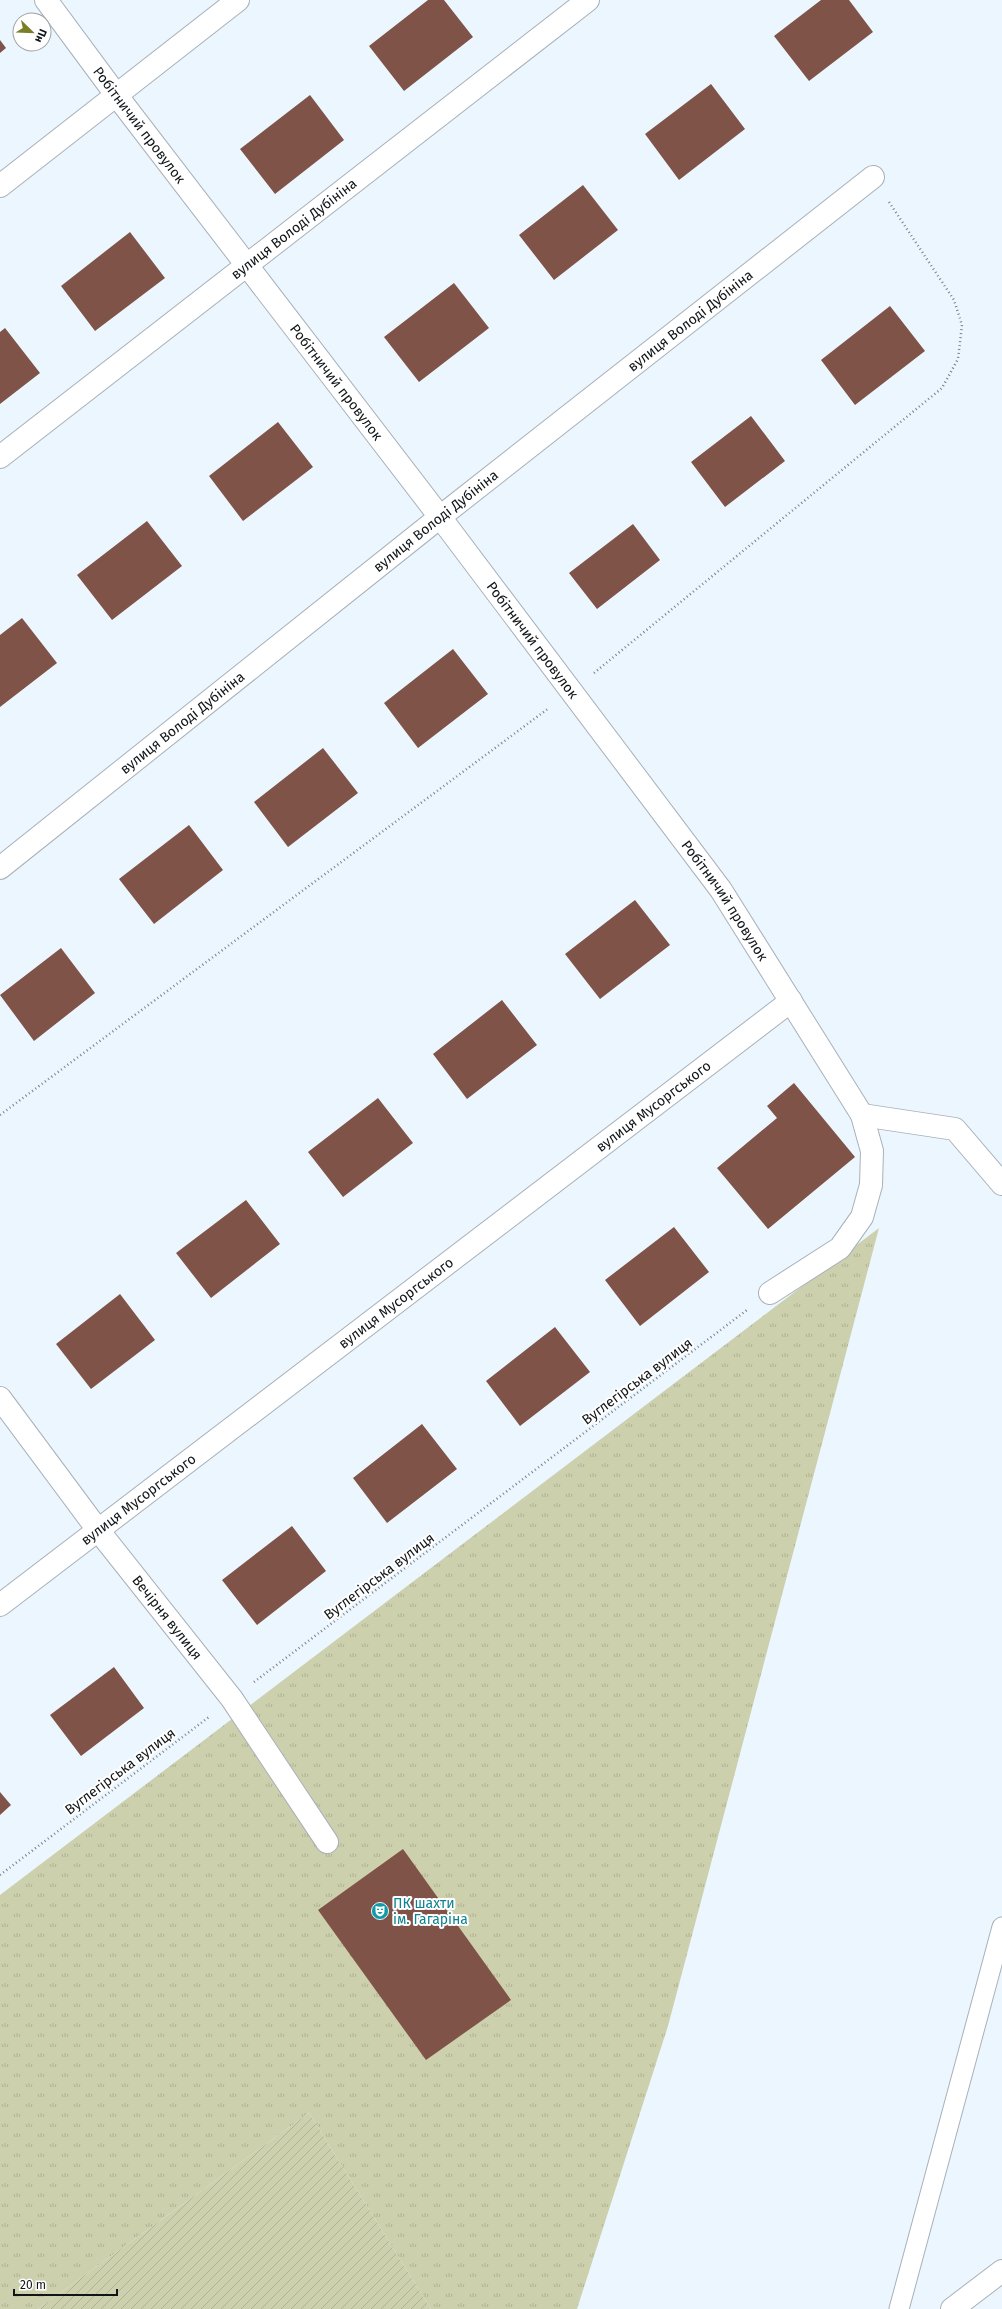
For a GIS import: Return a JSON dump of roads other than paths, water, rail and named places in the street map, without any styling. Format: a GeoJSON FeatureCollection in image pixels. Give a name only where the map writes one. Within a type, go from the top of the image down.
{"type":"FeatureCollection","features":[{"type":"Feature","properties":{"kind":"street","name":"Робітничий провулок"},"geometry":{"type":"LineString","coordinates":[[46,0],[117,96],[440,517],[721,890],[862,1115],[872,1151],[871,1185],[862,1217],[840,1248],[770,1293]]}},
{"type":"Feature","properties":{"kind":"street"},"geometry":{"type":"LineString","coordinates":[[0,186],[238,0]]}},
{"type":"Feature","properties":{"kind":"street","name":"вулиця Володі Дубініна"},"geometry":{"type":"LineString","coordinates":[[0,457],[248,266],[588,0]]}},
{"type":"Feature","properties":{"kind":"street","name":"вулиця Володі Дубініна"},"geometry":{"type":"LineString","coordinates":[[0,868],[440,517],[873,176]]}},
{"type":"Feature","properties":{"kind":"street","name":"вулиця Мусоргського"},"geometry":{"type":"LineString","coordinates":[[0,1604],[791,1001]]}},
{"type":"Feature","properties":{"kind":"street"},"geometry":{"type":"LineString","coordinates":[[862,1115],[955,1129],[1002,1184]]}},
{"type":"Feature","properties":{"kind":"street","name":"Вечірня вулиця"},"geometry":{"type":"LineString","coordinates":[[0,1398],[98,1530],[232,1699],[328,1842]]}},
{"type":"Feature","properties":{"kind":"street"},"geometry":{"type":"LineString","coordinates":[[952,2309],[1002,2271]]}},
{"type":"Feature","properties":{"kind":"lane"},"geometry":{"type":"LineString","coordinates":[[899,2309],[1002,1927]]}},
{"type":"Feature","properties":{"kind":"place","name":"ПК шахти ім. Гагаріна"},"geometry":{"type":"Point","coordinates":[380,1911]}}]}
